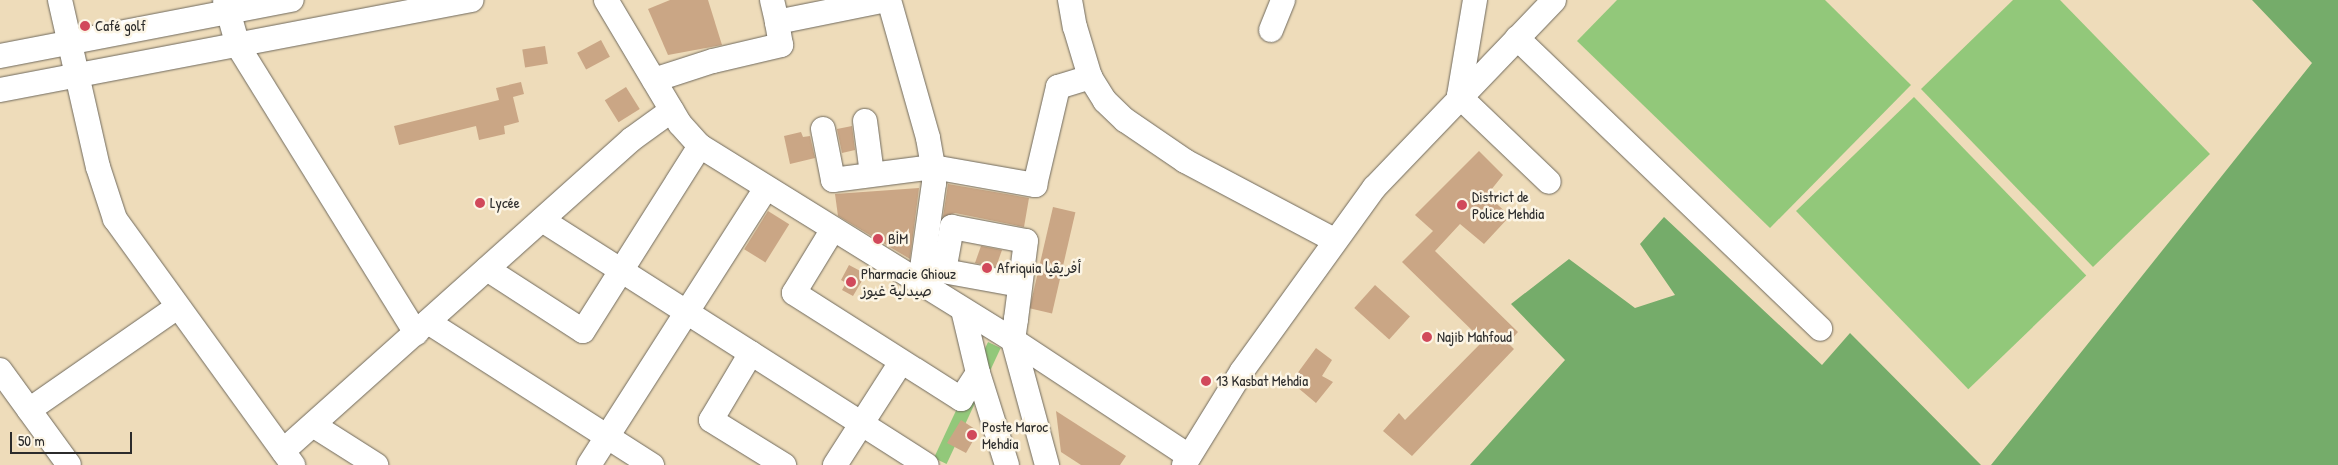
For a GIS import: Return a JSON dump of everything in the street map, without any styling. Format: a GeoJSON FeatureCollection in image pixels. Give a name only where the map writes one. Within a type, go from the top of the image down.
{"type":"FeatureCollection","features":[{"type":"Feature","properties":{"kind":"street"},"geometry":{"type":"LineString","coordinates":[[60,0],[98,167],[115,220],[288,458],[313,424],[632,139],[672,110]]}},
{"type":"Feature","properties":{"kind":"street"},"geometry":{"type":"LineString","coordinates":[[0,56],[70,43],[226,6],[292,0]]}},
{"type":"Feature","properties":{"kind":"street"},"geometry":{"type":"LineString","coordinates":[[0,90],[471,0]]}},
{"type":"Feature","properties":{"kind":"street"},"geometry":{"type":"LineString","coordinates":[[606,0],[688,135],[700,146],[832,229],[932,281],[963,310],[1013,340],[1187,460],[1242,370],[1334,240],[1374,188],[1460,96],[1554,0]]}},
{"type":"Feature","properties":{"kind":"street"},"geometry":{"type":"LineString","coordinates":[[654,80],[713,61],[781,45],[774,11],[887,0],[928,138],[933,167],[932,281]]}},
{"type":"Feature","properties":{"kind":"street"},"geometry":{"type":"LineString","coordinates":[[1070,0],[1075,27],[1090,77],[1105,101],[1150,138],[1185,161],[1334,240]]}},
{"type":"Feature","properties":{"kind":"street"},"geometry":{"type":"LineString","coordinates":[[1271,30],[1283,0]]}},
{"type":"Feature","properties":{"kind":"street"},"geometry":{"type":"LineString","coordinates":[[1460,96],[1471,2]]}},
{"type":"Feature","properties":{"kind":"street"},"geometry":{"type":"LineString","coordinates":[[226,6],[238,46],[422,328],[608,437],[652,465]]}},
{"type":"Feature","properties":{"kind":"street"},"geometry":{"type":"LineString","coordinates":[[1516,38],[1820,329]]}},
{"type":"Feature","properties":{"kind":"street"},"geometry":{"type":"LineString","coordinates":[[823,129],[833,180],[933,167],[1035,186],[1058,87],[1090,77]]}},
{"type":"Feature","properties":{"kind":"street"},"geometry":{"type":"LineString","coordinates":[[1460,96],[1549,182]]}},
{"type":"Feature","properties":{"kind":"street"},"geometry":{"type":"LineString","coordinates":[[865,121],[872,174]]}},
{"type":"Feature","properties":{"kind":"street"},"geometry":{"type":"LineString","coordinates":[[487,269],[583,331],[700,146]]}},
{"type":"Feature","properties":{"kind":"street"},"geometry":{"type":"LineString","coordinates":[[589,465],[766,188]]}},
{"type":"Feature","properties":{"kind":"street"},"geometry":{"type":"LineString","coordinates":[[542,220],[751,353],[861,426],[926,465]]}},
{"type":"Feature","properties":{"kind":"street"},"geometry":{"type":"LineString","coordinates":[[932,281],[952,227],[1026,241],[1013,340],[1047,465]]}},
{"type":"Feature","properties":{"kind":"street"},"geometry":{"type":"LineString","coordinates":[[832,229],[794,293],[961,400],[978,373]]}},
{"type":"Feature","properties":{"kind":"street"},"geometry":{"type":"LineString","coordinates":[[932,281],[1020,286]]}},
{"type":"Feature","properties":{"kind":"street"},"geometry":{"type":"LineString","coordinates":[[30,410],[177,307]]}},
{"type":"Feature","properties":{"kind":"street"},"geometry":{"type":"LineString","coordinates":[[963,310],[978,373],[1008,465]]}},
{"type":"Feature","properties":{"kind":"street"},"geometry":{"type":"LineString","coordinates":[[751,353],[711,420],[784,465]]}},
{"type":"Feature","properties":{"kind":"street"},"geometry":{"type":"LineString","coordinates":[[835,465],[901,362]]}},
{"type":"Feature","properties":{"kind":"street"},"geometry":{"type":"LineString","coordinates":[[0,370],[69,465]]}},
{"type":"Feature","properties":{"kind":"street"},"geometry":{"type":"LineString","coordinates":[[313,424],[376,465]]}},
{"type":"Feature","properties":{"kind":"green space"},"geometry":{"type":"Polygon","coordinates":[[[1617,0],[1825,0],[1911,85],[1770,228],[1577,41],[1617,0]]]}},
{"type":"Feature","properties":{"kind":"green space"},"geometry":{"type":"Polygon","coordinates":[[[2013,0],[2060,0],[2210,154],[2093,267],[1921,89],[2013,0]]]}},
{"type":"Feature","properties":{"kind":"green space"},"geometry":{"type":"Polygon","coordinates":[[[2252,0],[2338,0],[2338,465],[1991,465],[2312,63],[2252,0]]]}},
{"type":"Feature","properties":{"kind":"green space"},"geometry":{"type":"Polygon","coordinates":[[[1914,97],[2086,275],[1968,389],[1796,211],[1914,97]]]}},
{"type":"Feature","properties":{"kind":"green space"},"geometry":{"type":"Polygon","coordinates":[[[1664,217],[1822,365],[1850,333],[1981,465],[1470,465],[1565,360],[1511,304],[1569,259],[1635,308],[1675,295],[1640,244],[1664,217]]]}},
{"type":"Feature","properties":{"kind":"green space"},"geometry":{"type":"Polygon","coordinates":[[[988,342],[1001,348],[947,464],[934,458],[988,342]]]}},
{"type":"Feature","properties":{"kind":"building"},"geometry":{"type":"Polygon","coordinates":[[[670,0],[708,0],[722,45],[668,55],[648,9],[670,0]]]}},
{"type":"Feature","properties":{"kind":"building"},"geometry":{"type":"Polygon","coordinates":[[[601,40],[610,57],[586,69],[577,53],[601,40]]]}},
{"type":"Feature","properties":{"kind":"building"},"geometry":{"type":"Polygon","coordinates":[[[545,46],[548,64],[525,67],[522,50],[545,46]]]}},
{"type":"Feature","properties":{"kind":"building"},"geometry":{"type":"Polygon","coordinates":[[[521,82],[524,94],[513,97],[519,122],[504,126],[505,134],[479,140],[476,126],[399,145],[394,126],[499,100],[496,88],[521,82]]]}},
{"type":"Feature","properties":{"kind":"building"},"geometry":{"type":"Polygon","coordinates":[[[626,87],[640,109],[619,122],[605,100],[626,87]]]}},
{"type":"Feature","properties":{"kind":"building"},"geometry":{"type":"Polygon","coordinates":[[[852,126],[855,150],[842,153],[837,129],[852,126]]]}},
{"type":"Feature","properties":{"kind":"building"},"geometry":{"type":"Polygon","coordinates":[[[801,132],[803,137],[810,136],[815,158],[790,164],[784,136],[801,132]]]}},
{"type":"Feature","properties":{"kind":"building"},"geometry":{"type":"Polygon","coordinates":[[[1479,151],[1503,175],[1487,195],[1510,216],[1484,244],[1460,224],[1435,251],[1518,332],[1508,343],[1514,349],[1412,456],[1383,431],[1399,413],[1405,420],[1483,341],[1402,262],[1433,231],[1415,215],[1479,151]]]}},
{"type":"Feature","properties":{"kind":"building"},"geometry":{"type":"Polygon","coordinates":[[[948,184],[1029,198],[1024,227],[955,213],[943,217],[948,184]]]}},
{"type":"Feature","properties":{"kind":"building"},"geometry":{"type":"Polygon","coordinates":[[[919,188],[910,259],[838,216],[835,194],[919,188]]]}},
{"type":"Feature","properties":{"kind":"building"},"geometry":{"type":"Polygon","coordinates":[[[1053,207],[1075,212],[1052,314],[1030,308],[1053,207]]]}},
{"type":"Feature","properties":{"kind":"building"},"geometry":{"type":"Polygon","coordinates":[[[768,211],[789,224],[765,262],[744,249],[768,211]]]}},
{"type":"Feature","properties":{"kind":"building"},"geometry":{"type":"Polygon","coordinates":[[[981,246],[1002,250],[996,267],[975,263],[981,246]]]}},
{"type":"Feature","properties":{"kind":"building"},"geometry":{"type":"Polygon","coordinates":[[[849,265],[866,274],[853,296],[842,290],[846,283],[841,280],[849,265]]]}},
{"type":"Feature","properties":{"kind":"building"},"geometry":{"type":"Polygon","coordinates":[[[1375,285],[1410,316],[1389,339],[1354,308],[1375,285]]]}},
{"type":"Feature","properties":{"kind":"building"},"geometry":{"type":"Polygon","coordinates":[[[1316,348],[1332,360],[1322,376],[1333,382],[1316,403],[1291,382],[1316,348]]]}},
{"type":"Feature","properties":{"kind":"building"},"geometry":{"type":"Polygon","coordinates":[[[1056,411],[1126,456],[1120,465],[1081,465],[1061,452],[1056,411]]]}},
{"type":"Feature","properties":{"kind":"building"},"geometry":{"type":"Polygon","coordinates":[[[961,420],[975,429],[977,434],[966,453],[947,443],[961,420]]]}},
{"type":"Feature","properties":{"kind":"place","name":"Café golf"},"geometry":{"type":"Point","coordinates":[85,26]}},
{"type":"Feature","properties":{"kind":"place","name":"Lycée"},"geometry":{"type":"Point","coordinates":[480,203]}},
{"type":"Feature","properties":{"kind":"place","name":"District de Police Mehdia"},"geometry":{"type":"Point","coordinates":[1462,205]}},
{"type":"Feature","properties":{"kind":"place","name":"BİM"},"geometry":{"type":"Point","coordinates":[878,239]}},
{"type":"Feature","properties":{"kind":"place","name":"Afriquia أفريقيا"},"geometry":{"type":"Point","coordinates":[987,268]}},
{"type":"Feature","properties":{"kind":"place","name":"Pharmacie Ghiouz صيدلية غيوز"},"geometry":{"type":"Point","coordinates":[851,282]}},
{"type":"Feature","properties":{"kind":"place","name":"Najib Mahfoud"},"geometry":{"type":"Point","coordinates":[1427,337]}},
{"type":"Feature","properties":{"kind":"place","name":"13 Kasbat Mehdia"},"geometry":{"type":"Point","coordinates":[1206,381]}},
{"type":"Feature","properties":{"kind":"place","name":"Poste Maroc Mehdia"},"geometry":{"type":"Point","coordinates":[972,435]}}]}
